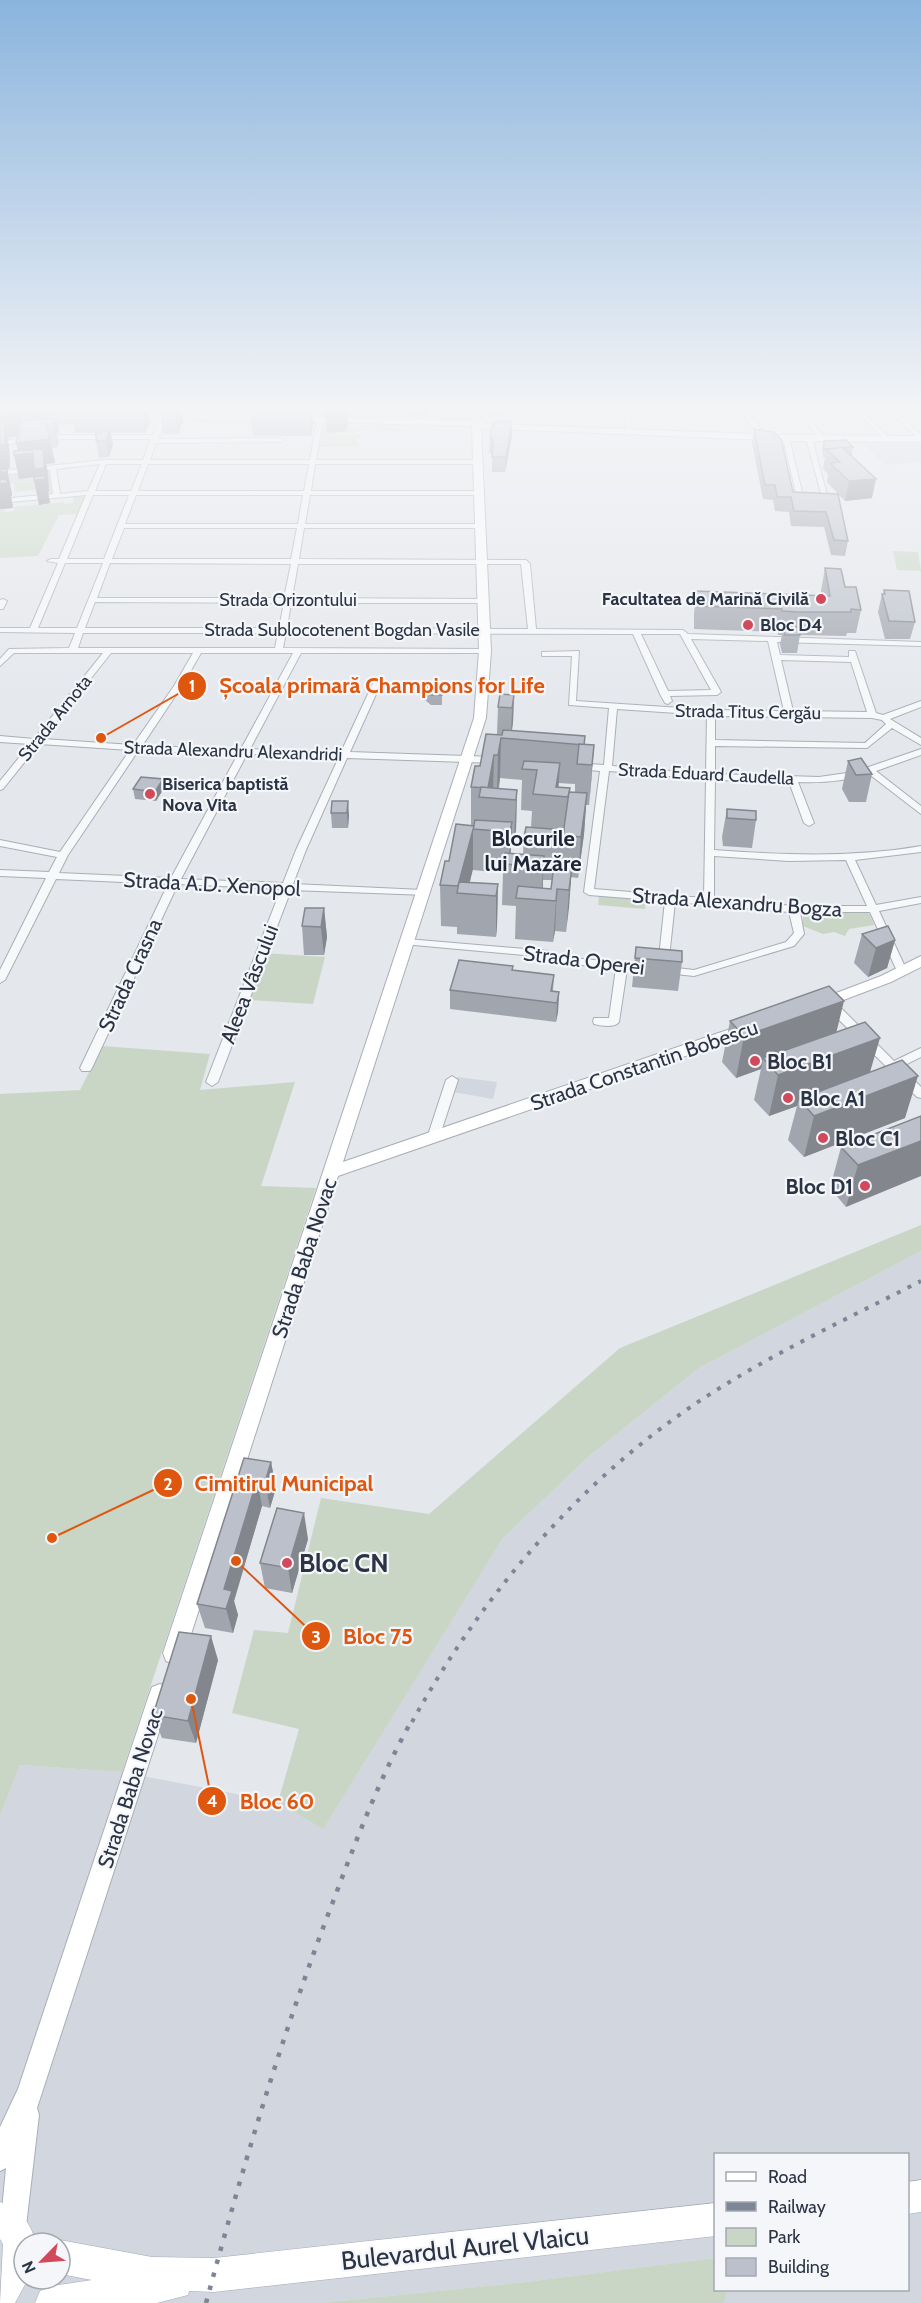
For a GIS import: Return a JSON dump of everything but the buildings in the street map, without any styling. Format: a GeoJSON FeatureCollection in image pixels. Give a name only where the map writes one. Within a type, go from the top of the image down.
{"type":"FeatureCollection","features":[{"type":"Feature","properties":{"kind":"main road","name":"Strada Baba Novac"},"geometry":{"type":"LineString","coordinates":[[0,2157],[30,2093],[468,758],[483,698],[485,631],[481,515]]}},
{"type":"Feature","properties":{"kind":"main road"},"geometry":{"type":"LineString","coordinates":[[806,1009],[902,971],[921,961]]}},
{"type":"Feature","properties":{"kind":"main road","name":"Strada Constantin Bobescu"},"geometry":{"type":"LineString","coordinates":[[332,1172],[763,1024]]}},
{"type":"Feature","properties":{"kind":"main road","name":"Strada Baba Novac"},"geometry":{"type":"LineString","coordinates":[[14,2231],[16,2174],[30,2093]]}},
{"type":"Feature","properties":{"kind":"main road","name":"Bulevardul Aurel Vlaicu"},"geometry":{"type":"LineString","coordinates":[[52,2303],[214,2275],[714,2219]]}},
{"type":"Feature","properties":{"kind":"main road","name":"Bulevardul Aurel Vlaicu"},"geometry":{"type":"LineString","coordinates":[[72,2259],[152,2274],[214,2275]]}},
{"type":"Feature","properties":{"kind":"main road"},"geometry":{"type":"LineString","coordinates":[[12,2279],[0,2296],[13,2303]]}},
{"type":"Feature","properties":{"kind":"street"},"geometry":{"type":"LineString","coordinates":[[33,630],[81,515]]}},
{"type":"Feature","properties":{"kind":"street"},"geometry":{"type":"LineString","coordinates":[[73,650],[126,515]]}},
{"type":"Feature","properties":{"kind":"street"},"geometry":{"type":"LineString","coordinates":[[279,650],[303,515]]}},
{"type":"Feature","properties":{"kind":"street"},"geometry":{"type":"LineString","coordinates":[[122,526],[481,526]]}},
{"type":"Feature","properties":{"kind":"street"},"geometry":{"type":"LineString","coordinates":[[51,561],[483,561],[526,563],[532,631]]}},
{"type":"Feature","properties":{"kind":"street","name":"Strada Orizontului"},"geometry":{"type":"LineString","coordinates":[[93,600],[484,601]]}},
{"type":"Feature","properties":{"kind":"street","name":"Strada Sublocotenent Bogdan Vasile"},"geometry":{"type":"LineString","coordinates":[[0,630],[635,632],[921,644]]}},
{"type":"Feature","properties":{"kind":"street"},"geometry":{"type":"LineString","coordinates":[[635,632],[672,710]]}},
{"type":"Feature","properties":{"kind":"street"},"geometry":{"type":"LineString","coordinates":[[664,694],[717,692],[684,634]]}},
{"type":"Feature","properties":{"kind":"street"},"geometry":{"type":"LineString","coordinates":[[772,639],[789,714]]}},
{"type":"Feature","properties":{"kind":"street"},"geometry":{"type":"LineString","coordinates":[[848,641],[872,715]]}},
{"type":"Feature","properties":{"kind":"street"},"geometry":{"type":"LineString","coordinates":[[0,664],[12,651],[110,649],[485,651]]}},
{"type":"Feature","properties":{"kind":"street","name":"Strada Arnota"},"geometry":{"type":"LineString","coordinates":[[0,787],[110,649]]}},
{"type":"Feature","properties":{"kind":"street"},"geometry":{"type":"LineString","coordinates":[[0,980],[50,876],[134,748],[178,686],[199,649]]}},
{"type":"Feature","properties":{"kind":"street","name":"Strada Crasna"},"geometry":{"type":"LineString","coordinates":[[86,1068],[174,882],[242,751],[298,651]]}},
{"type":"Feature","properties":{"kind":"street","name":"Strada Titus Cergău"},"geometry":{"type":"LineString","coordinates":[[545,654],[576,653],[572,703],[711,713],[872,715],[887,720],[921,742]]}},
{"type":"Feature","properties":{"kind":"street"},"geometry":{"type":"LineString","coordinates":[[777,657],[854,660]]}},
{"type":"Feature","properties":{"kind":"street","name":"Aleea Vâscului"},"geometry":{"type":"LineString","coordinates":[[212,1082],[286,887],[378,681]]}},
{"type":"Feature","properties":{"kind":"street"},"geometry":{"type":"LineString","coordinates":[[710,743],[867,745],[887,720],[921,704]]}},
{"type":"Feature","properties":{"kind":"street"},"geometry":{"type":"LineString","coordinates":[[605,769],[608,765],[614,706]]}},
{"type":"Feature","properties":{"kind":"street"},"geometry":{"type":"LineString","coordinates":[[709,902],[711,713]]}},
{"type":"Feature","properties":{"kind":"street","name":"Strada Alexandru Alexandridi"},"geometry":{"type":"LineString","coordinates":[[0,739],[134,748],[468,758]]}},
{"type":"Feature","properties":{"kind":"street","name":"Strada Eduard Caudella"},"geometry":{"type":"LineString","coordinates":[[568,766],[710,777],[793,780],[839,778],[871,771],[921,752]]}},
{"type":"Feature","properties":{"kind":"street"},"geometry":{"type":"LineString","coordinates":[[468,758],[511,761]]}},
{"type":"Feature","properties":{"kind":"street","name":"Strada Alexandru Bogza"},"geometry":{"type":"LineString","coordinates":[[605,769],[589,892],[794,909],[872,909],[921,900]]}},
{"type":"Feature","properties":{"kind":"street"},"geometry":{"type":"LineString","coordinates":[[871,771],[921,811]]}},
{"type":"Feature","properties":{"kind":"street"},"geometry":{"type":"LineString","coordinates":[[793,780],[809,823]]}},
{"type":"Feature","properties":{"kind":"street"},"geometry":{"type":"LineString","coordinates":[[0,843],[63,855]]}},
{"type":"Feature","properties":{"kind":"street"},"geometry":{"type":"LineString","coordinates":[[710,853],[780,858],[849,857],[921,849]]}},
{"type":"Feature","properties":{"kind":"street"},"geometry":{"type":"LineString","coordinates":[[849,857],[902,971]]}},
{"type":"Feature","properties":{"kind":"street","name":"Strada A.D. Xenopol"},"geometry":{"type":"LineString","coordinates":[[0,873],[423,893]]}},
{"type":"Feature","properties":{"kind":"street"},"geometry":{"type":"LineString","coordinates":[[663,969],[670,899]]}},
{"type":"Feature","properties":{"kind":"street","name":"Strada Operei"},"geometry":{"type":"LineString","coordinates":[[407,942],[548,954],[559,960],[694,973],[790,944],[799,934],[794,909]]}},
{"type":"Feature","properties":{"kind":"street"},"geometry":{"type":"LineString","coordinates":[[598,1022],[614,1022],[622,966]]}},
{"type":"Feature","properties":{"kind":"street"},"geometry":{"type":"LineString","coordinates":[[827,1002],[921,1094]]}},
{"type":"Feature","properties":{"kind":"street"},"geometry":{"type":"LineString","coordinates":[[893,1066],[921,1052]]}},
{"type":"Feature","properties":{"kind":"street"},"geometry":{"type":"LineString","coordinates":[[433,1138],[452,1080]]}},
{"type":"Feature","properties":{"kind":"shaded area"},"geometry":{"type":"Polygon","coordinates":[[[457,1077],[497,1082],[493,1099],[453,1092],[457,1077]]]}},
{"type":"Feature","properties":{"kind":"shaded area"},"geometry":{"type":"Polygon","coordinates":[[[921,1251],[921,2303],[724,2303],[727,2291],[909,2291],[909,2153],[714,2153],[714,2258],[526,2282],[321,2303],[0,2303],[0,1816],[20,1765],[122,1772],[278,1802],[323,1828],[503,1538],[588,1457],[699,1368],[921,1251]]]}},
{"type":"Feature","properties":{"kind":"green space"},"geometry":{"type":"Polygon","coordinates":[[[0,515],[59,515],[38,556],[0,558],[0,515]]]}},
{"type":"Feature","properties":{"kind":"green space"},"geometry":{"type":"Polygon","coordinates":[[[893,551],[918,552],[921,571],[897,570],[893,551]]]}},
{"type":"Feature","properties":{"kind":"green space"},"geometry":{"type":"Polygon","coordinates":[[[599,896],[646,900],[645,909],[598,905],[599,896]]]}},
{"type":"Feature","properties":{"kind":"green space"},"geometry":{"type":"Polygon","coordinates":[[[810,912],[865,912],[870,914],[874,925],[849,929],[845,936],[834,932],[823,934],[803,926],[803,915],[810,912]]]}},
{"type":"Feature","properties":{"kind":"green space"},"geometry":{"type":"Polygon","coordinates":[[[264,953],[325,957],[313,1004],[250,1000],[264,953]]]}},
{"type":"Feature","properties":{"kind":"green space"},"geometry":{"type":"Polygon","coordinates":[[[102,1046],[210,1054],[200,1090],[295,1082],[261,1186],[316,1188],[122,1772],[20,1765],[0,1816],[0,1094],[80,1090],[102,1046]]]}},
{"type":"Feature","properties":{"kind":"green space"},"geometry":{"type":"Polygon","coordinates":[[[921,1225],[921,1251],[699,1368],[588,1457],[503,1538],[323,1829],[278,1802],[299,1729],[232,1713],[254,1630],[288,1633],[321,1498],[429,1514],[620,1348],[921,1225]]]}},
{"type":"Feature","properties":{"kind":"green space"},"geometry":{"type":"Polygon","coordinates":[[[714,2258],[714,2291],[727,2291],[724,2303],[321,2303],[526,2282],[714,2258]]]}},
{"type":"Feature","properties":{"kind":"railway"},"geometry":{"type":"LineString","coordinates":[[412,1722],[470,1629],[502,1585],[537,1543],[615,1466],[701,1400],[754,1367],[921,1281]]}},
{"type":"Feature","properties":{"kind":"railway"},"geometry":{"type":"LineString","coordinates":[[206,2303],[249,2150],[315,1949],[379,1786],[412,1720]]}},
{"type":"Feature","properties":{"kind":"place","name":"Facultatea de Marină Civilă"},"geometry":{"type":"Point","coordinates":[821,599]}},
{"type":"Feature","properties":{"kind":"place","name":"Bloc D4"},"geometry":{"type":"Point","coordinates":[748,625]}},
{"type":"Feature","properties":{"kind":"place","name":"Școala primară Champions for Life"},"geometry":{"type":"Point","coordinates":[101,738]}},
{"type":"Feature","properties":{"kind":"place","name":"Biserica baptistă Nova Vita"},"geometry":{"type":"Point","coordinates":[150,794]}},
{"type":"Feature","properties":{"kind":"place","name":"Bloc B1"},"geometry":{"type":"Point","coordinates":[755,1061]}},
{"type":"Feature","properties":{"kind":"place","name":"Bloc A1"},"geometry":{"type":"Point","coordinates":[788,1098]}},
{"type":"Feature","properties":{"kind":"place","name":"Bloc C1"},"geometry":{"type":"Point","coordinates":[823,1138]}},
{"type":"Feature","properties":{"kind":"place","name":"Bloc D1"},"geometry":{"type":"Point","coordinates":[865,1186]}},
{"type":"Feature","properties":{"kind":"place","name":"Cimitirul Municipal"},"geometry":{"type":"Point","coordinates":[52,1538]}},
{"type":"Feature","properties":{"kind":"place","name":"Bloc 75"},"geometry":{"type":"Point","coordinates":[236,1561]}},
{"type":"Feature","properties":{"kind":"place","name":"Bloc CN"},"geometry":{"type":"Point","coordinates":[287,1563]}},
{"type":"Feature","properties":{"kind":"place","name":"Bloc 60"},"geometry":{"type":"Point","coordinates":[191,1699]}},
{"type":"Feature","properties":{"kind":"district","name":"Blocurile lui Mazăre"},"geometry":{"type":"Point","coordinates":[533,850]}}]}
